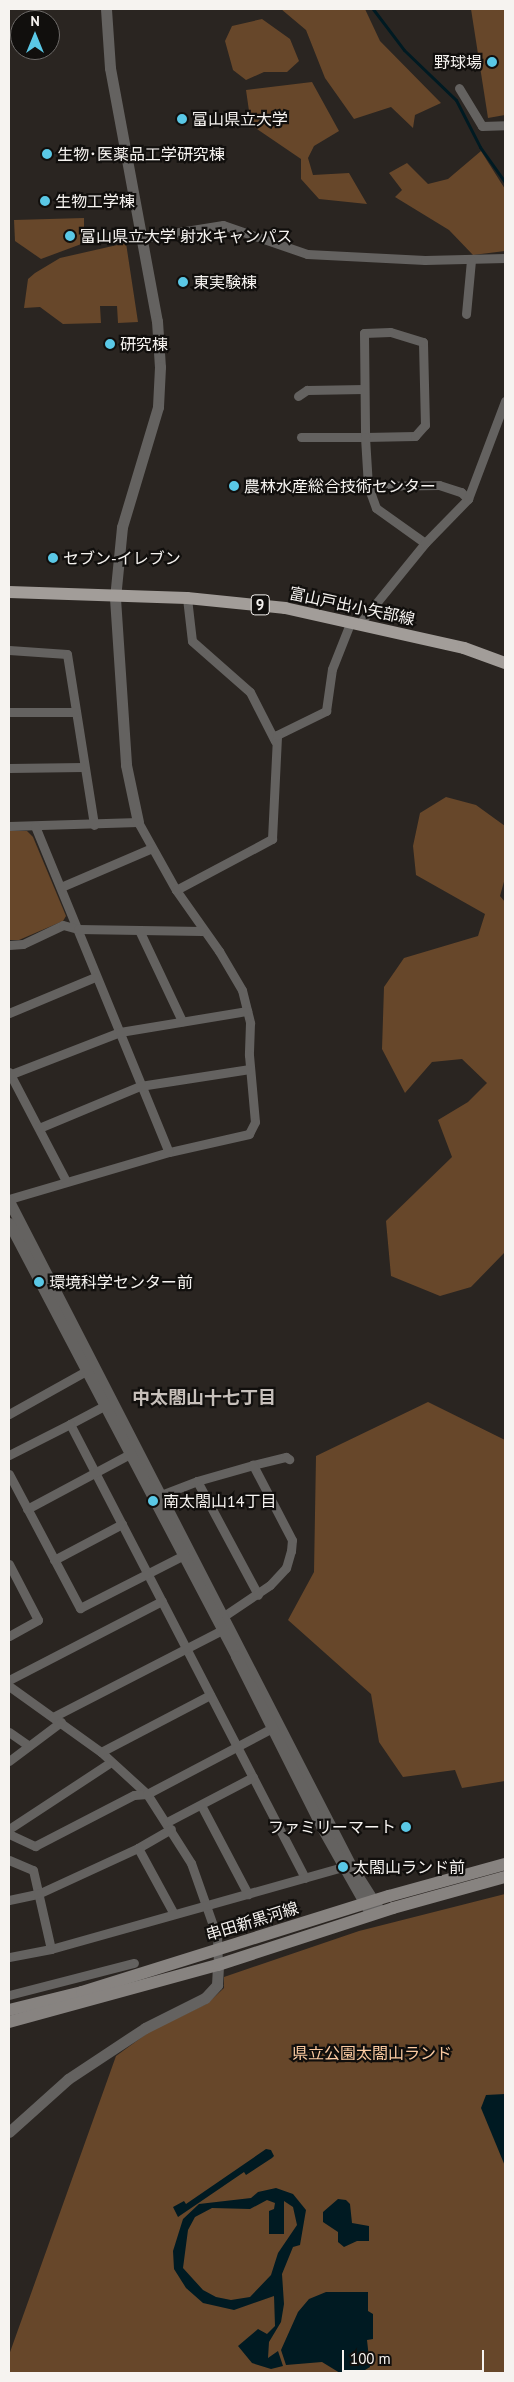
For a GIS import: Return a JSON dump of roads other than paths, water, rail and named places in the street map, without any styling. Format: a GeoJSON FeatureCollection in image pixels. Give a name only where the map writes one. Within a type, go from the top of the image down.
{"type":"FeatureCollection","features":[{"type":"Feature","properties":{"kind":"main road","name":"富山戸出小矢部線"},"geometry":{"type":"LineString","coordinates":[[9,592],[115,598],[187,598],[285,608],[356,622],[464,648],[505,663]]}},
{"type":"Feature","properties":{"kind":"main road","name":"串田新黒河線"},"geometry":{"type":"LineString","coordinates":[[9,2022],[218,1965],[372,1908],[505,1864]]}},
{"type":"Feature","properties":{"kind":"main road","name":"串田新黒河線"},"geometry":{"type":"LineString","coordinates":[[9,2010],[82,1992],[218,1949],[372,1908],[505,1877]]}},
{"type":"Feature","properties":{"kind":"street"},"geometry":{"type":"LineString","coordinates":[[106,9],[116,105],[157,321],[160,367],[158,406],[122,527],[115,598],[126,765],[138,822],[176,890],[202,931],[234,975],[247,1011],[255,1122],[248,1134],[169,1152],[66,1180],[9,1200],[224,1616],[343,1867],[372,1908]]}},
{"type":"Feature","properties":{"kind":"street"},"geometry":{"type":"LineString","coordinates":[[459,88],[482,126],[505,125]]}},
{"type":"Feature","properties":{"kind":"street"},"geometry":{"type":"LineString","coordinates":[[142,238],[222,225],[307,254],[471,260],[505,258]]}},
{"type":"Feature","properties":{"kind":"street"},"geometry":{"type":"LineString","coordinates":[[466,314],[471,260]]}},
{"type":"Feature","properties":{"kind":"street"},"geometry":{"type":"LineString","coordinates":[[300,437],[365,437],[415,436],[425,425],[423,342],[390,332],[364,333],[365,437],[368,486],[376,508],[425,543]]}},
{"type":"Feature","properties":{"kind":"street"},"geometry":{"type":"LineString","coordinates":[[298,396],[307,390],[364,389]]}},
{"type":"Feature","properties":{"kind":"street"},"geometry":{"type":"LineString","coordinates":[[176,890],[272,839],[276,735],[288,727],[326,711],[332,669],[356,622],[425,543],[468,499],[505,401]]}},
{"type":"Feature","properties":{"kind":"street"},"geometry":{"type":"LineString","coordinates":[[368,486],[439,485],[461,492],[468,499]]}},
{"type":"Feature","properties":{"kind":"street"},"geometry":{"type":"LineString","coordinates":[[187,598],[192,641],[250,692],[276,741]]}},
{"type":"Feature","properties":{"kind":"street"},"geometry":{"type":"LineString","coordinates":[[9,650],[66,654],[94,825]]}},
{"type":"Feature","properties":{"kind":"street"},"geometry":{"type":"LineString","coordinates":[[9,712],[75,712]]}},
{"type":"Feature","properties":{"kind":"street"},"geometry":{"type":"LineString","coordinates":[[9,768],[83,767]]}},
{"type":"Feature","properties":{"kind":"street"},"geometry":{"type":"LineString","coordinates":[[9,826],[94,825],[138,822]]}},
{"type":"Feature","properties":{"kind":"street"},"geometry":{"type":"LineString","coordinates":[[35,826],[78,929],[95,977],[120,1032],[140,1086],[169,1152]]}},
{"type":"Feature","properties":{"kind":"street"},"geometry":{"type":"LineString","coordinates":[[61,887],[152,848]]}},
{"type":"Feature","properties":{"kind":"street"},"geometry":{"type":"LineString","coordinates":[[9,945],[23,944],[63,926],[78,929],[202,931]]}},
{"type":"Feature","properties":{"kind":"street"},"geometry":{"type":"LineString","coordinates":[[139,930],[182,1021]]}},
{"type":"Feature","properties":{"kind":"street"},"geometry":{"type":"LineString","coordinates":[[9,1013],[95,977]]}},
{"type":"Feature","properties":{"kind":"street"},"geometry":{"type":"LineString","coordinates":[[66,1180],[9,1074],[120,1032],[247,1011]]}},
{"type":"Feature","properties":{"kind":"street"},"geometry":{"type":"LineString","coordinates":[[39,1128],[140,1086],[250,1069]]}},
{"type":"Feature","properties":{"kind":"street"},"geometry":{"type":"LineString","coordinates":[[9,1223],[220,1631],[272,1728],[291,1756],[372,1908]]}},
{"type":"Feature","properties":{"kind":"street"},"geometry":{"type":"LineString","coordinates":[[9,1414],[86,1371]]}},
{"type":"Feature","properties":{"kind":"street"},"geometry":{"type":"LineString","coordinates":[[9,1455],[104,1406]]}},
{"type":"Feature","properties":{"kind":"street"},"geometry":{"type":"LineString","coordinates":[[70,1424],[304,1878]]}},
{"type":"Feature","properties":{"kind":"street"},"geometry":{"type":"LineString","coordinates":[[27,1509],[128,1455]]}},
{"type":"Feature","properties":{"kind":"street"},"geometry":{"type":"LineString","coordinates":[[161,1496],[197,1481],[286,1457],[289,1459]]}},
{"type":"Feature","properties":{"kind":"street"},"geometry":{"type":"LineString","coordinates":[[224,1616],[258,1595],[286,1568],[292,1540],[253,1465]]}},
{"type":"Feature","properties":{"kind":"street"},"geometry":{"type":"LineString","coordinates":[[9,1474],[80,1608],[182,1556]]}},
{"type":"Feature","properties":{"kind":"street"},"geometry":{"type":"LineString","coordinates":[[197,1481],[258,1595]]}},
{"type":"Feature","properties":{"kind":"street"},"geometry":{"type":"LineString","coordinates":[[54,1560],[122,1524]]}},
{"type":"Feature","properties":{"kind":"street"},"geometry":{"type":"LineString","coordinates":[[9,1564],[11,1575],[38,1620],[9,1636]]}},
{"type":"Feature","properties":{"kind":"street"},"geometry":{"type":"LineString","coordinates":[[9,1680],[162,1601]]}},
{"type":"Feature","properties":{"kind":"street"},"geometry":{"type":"LineString","coordinates":[[9,1761],[29,1746],[57,1720],[220,1631]]}},
{"type":"Feature","properties":{"kind":"street"},"geometry":{"type":"LineString","coordinates":[[9,1686],[101,1752],[147,1794],[191,1863],[208,1905],[218,1949],[217,1985],[205,1998],[145,2028],[68,2079],[9,2132]]}},
{"type":"Feature","properties":{"kind":"street"},"geometry":{"type":"LineString","coordinates":[[101,1752],[210,1695]]}},
{"type":"Feature","properties":{"kind":"street"},"geometry":{"type":"LineString","coordinates":[[9,1834],[35,1846],[134,1795],[147,1794],[272,1728]]}},
{"type":"Feature","properties":{"kind":"street"},"geometry":{"type":"LineString","coordinates":[[9,1732],[29,1746]]}},
{"type":"Feature","properties":{"kind":"street"},"geometry":{"type":"LineString","coordinates":[[9,1829],[111,1762]]}},
{"type":"Feature","properties":{"kind":"street"},"geometry":{"type":"LineString","coordinates":[[9,1900],[38,1894],[138,1848],[201,1805],[253,1777]]}},
{"type":"Feature","properties":{"kind":"street"},"geometry":{"type":"LineString","coordinates":[[201,1805],[248,1894]]}},
{"type":"Feature","properties":{"kind":"street"},"geometry":{"type":"LineString","coordinates":[[138,1848],[174,1914]]}},
{"type":"Feature","properties":{"kind":"street"},"geometry":{"type":"LineString","coordinates":[[9,1860],[33,1870],[51,1948]]}},
{"type":"Feature","properties":{"kind":"street"},"geometry":{"type":"LineString","coordinates":[[9,1958],[343,1867]]}},
{"type":"Feature","properties":{"kind":"street"},"geometry":{"type":"LineString","coordinates":[[9,1995],[134,1963]]}},
{"type":"Feature","properties":{"kind":"water"},"geometry":{"type":"Polygon","coordinates":[[[505,2094],[505,2166],[481,2108],[486,2095],[505,2094]]]}},
{"type":"Feature","properties":{"kind":"water"},"geometry":{"type":"Polygon","coordinates":[[[266,2149],[271,2150],[274,2156],[272,2158],[246,2175],[244,2172],[178,2217],[173,2207],[184,2201],[186,2204],[266,2149]]]}},
{"type":"Feature","properties":{"kind":"water"},"geometry":{"type":"Polygon","coordinates":[[[276,2188],[293,2194],[306,2210],[300,2245],[293,2247],[282,2274],[284,2304],[281,2322],[269,2342],[268,2358],[278,2351],[283,2366],[271,2369],[252,2363],[238,2346],[258,2329],[267,2334],[275,2326],[274,2296],[234,2310],[203,2303],[186,2288],[174,2269],[173,2251],[183,2219],[199,2204],[251,2198],[258,2192],[276,2188]],[[267,2200],[250,2209],[212,2208],[195,2217],[188,2230],[183,2268],[203,2290],[216,2297],[231,2300],[250,2297],[271,2275],[278,2253],[297,2225],[293,2207],[284,2201],[284,2234],[269,2234],[269,2211],[274,2209],[275,2203],[267,2200]]]}},
{"type":"Feature","properties":{"kind":"water"},"geometry":{"type":"Polygon","coordinates":[[[338,2199],[346,2200],[350,2204],[352,2223],[369,2226],[369,2241],[357,2241],[344,2247],[338,2242],[338,2232],[323,2222],[323,2212],[338,2199]]]}},
{"type":"Feature","properties":{"kind":"water"},"geometry":{"type":"Polygon","coordinates":[[[326,2292],[368,2292],[368,2311],[373,2314],[373,2339],[367,2340],[370,2367],[360,2373],[340,2373],[322,2362],[286,2365],[281,2350],[298,2312],[309,2299],[326,2292]]]}},
{"type":"Feature","properties":{"kind":"waterway"},"geometry":{"type":"LineString","coordinates":[[373,9],[404,50],[456,100],[480,147],[505,182]]}},
{"type":"Feature","properties":{"kind":"place","name":"野球場"},"geometry":{"type":"Point","coordinates":[492,62]}},
{"type":"Feature","properties":{"kind":"place","name":"富山県立大学"},"geometry":{"type":"Point","coordinates":[182,119]}},
{"type":"Feature","properties":{"kind":"place","name":"生物･医薬品工学研究棟"},"geometry":{"type":"Point","coordinates":[47,154]}},
{"type":"Feature","properties":{"kind":"place","name":"生物工学棟"},"geometry":{"type":"Point","coordinates":[45,201]}},
{"type":"Feature","properties":{"kind":"place","name":"富山県立大学 射水キャンパス"},"geometry":{"type":"Point","coordinates":[70,236]}},
{"type":"Feature","properties":{"kind":"place","name":"東実験棟"},"geometry":{"type":"Point","coordinates":[183,282]}},
{"type":"Feature","properties":{"kind":"place","name":"研究棟"},"geometry":{"type":"Point","coordinates":[110,344]}},
{"type":"Feature","properties":{"kind":"place","name":"農林水産総合技術センター"},"geometry":{"type":"Point","coordinates":[234,486]}},
{"type":"Feature","properties":{"kind":"place","name":"セブン-イレブン"},"geometry":{"type":"Point","coordinates":[53,558]}},
{"type":"Feature","properties":{"kind":"place","name":"環境科学センター前"},"geometry":{"type":"Point","coordinates":[39,1282]}},
{"type":"Feature","properties":{"kind":"place","name":"南太閤山14丁目"},"geometry":{"type":"Point","coordinates":[153,1501]}},
{"type":"Feature","properties":{"kind":"place","name":"ファミリーマート"},"geometry":{"type":"Point","coordinates":[406,1827]}},
{"type":"Feature","properties":{"kind":"place","name":"太閤山ランド前"},"geometry":{"type":"Point","coordinates":[343,1867]}},
{"type":"Feature","properties":{"kind":"district","name":"中太閤山十七丁目"},"geometry":{"type":"Point","coordinates":[204,1398]}},
{"type":"Feature","properties":{"kind":"park label","name":"県立公園太閤山ランド"},"geometry":{"type":"Point","coordinates":[372,2053]}}]}
